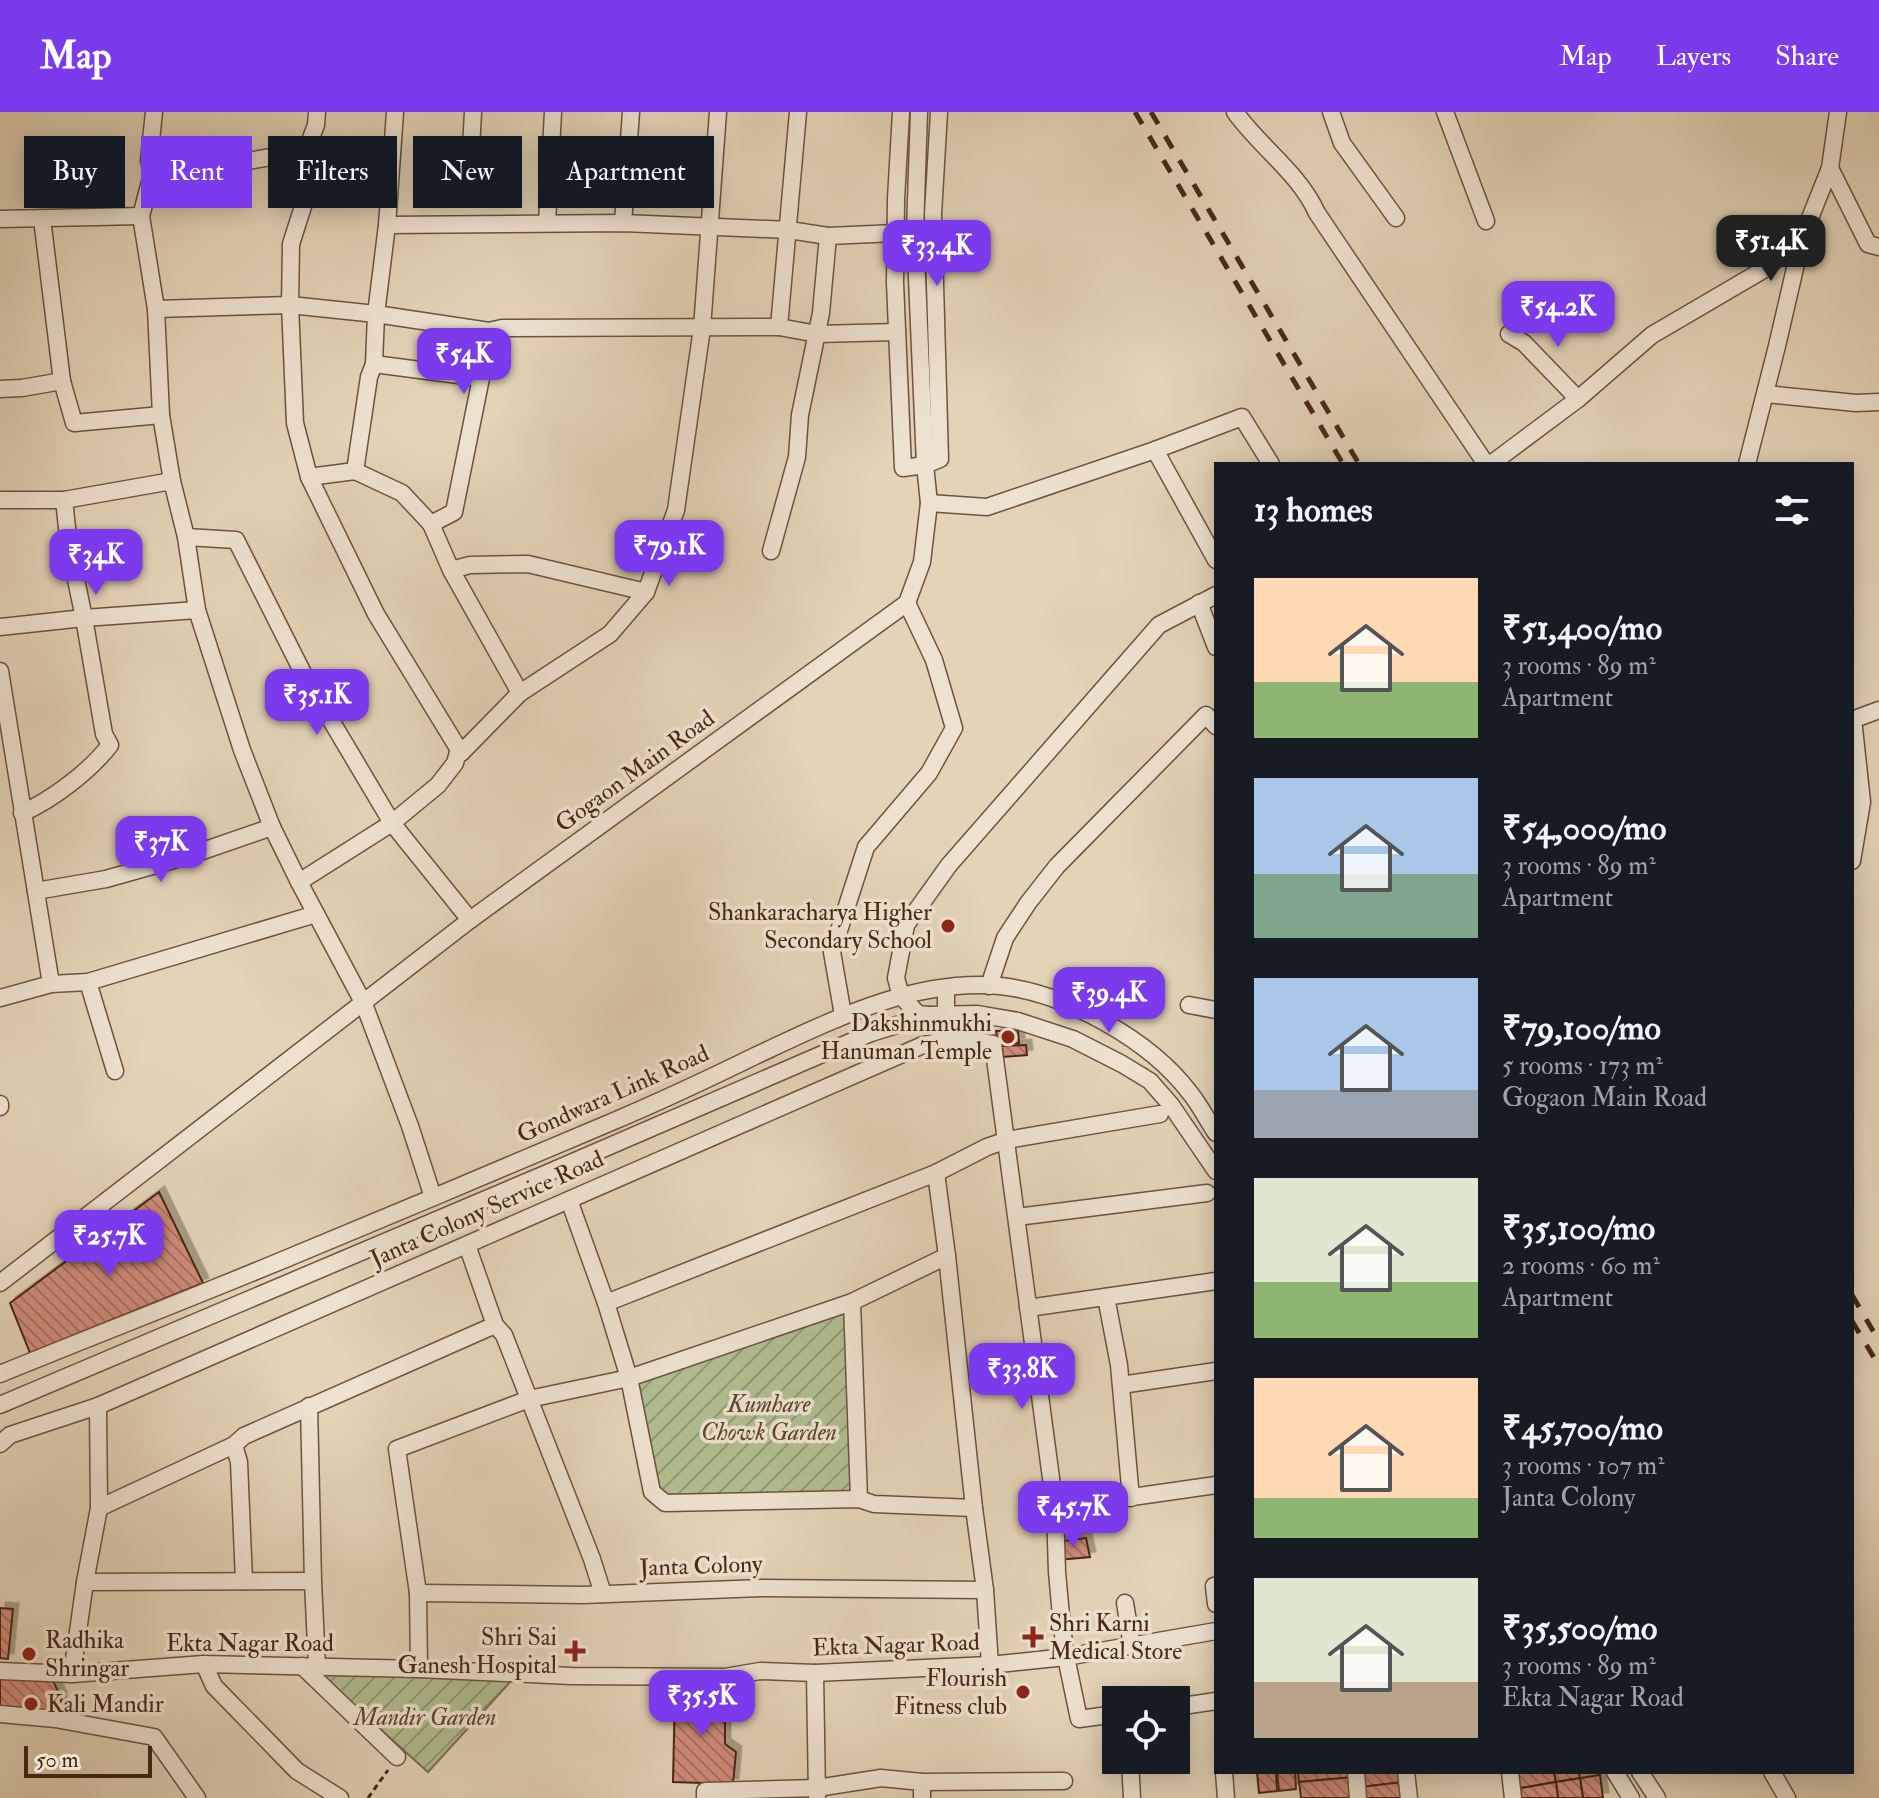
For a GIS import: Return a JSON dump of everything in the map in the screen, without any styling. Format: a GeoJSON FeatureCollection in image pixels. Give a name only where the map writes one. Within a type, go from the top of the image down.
{"type":"FeatureCollection","features":[{"type":"Feature","properties":{"kind":"street"},"geometry":{"type":"LineString","coordinates":[[152,136],[154,112]]}},
{"type":"Feature","properties":{"kind":"street"},"geometry":{"type":"LineString","coordinates":[[312,136],[317,112]]}},
{"type":"Feature","properties":{"kind":"street"},"geometry":{"type":"LineString","coordinates":[[355,471],[369,377],[374,364],[395,112]]}},
{"type":"Feature","properties":{"kind":"street"},"geometry":{"type":"LineString","coordinates":[[472,136],[473,112]]}},
{"type":"Feature","properties":{"kind":"street"},"geometry":{"type":"LineString","coordinates":[[547,223],[553,112]]}},
{"type":"Feature","properties":{"kind":"street"},"geometry":{"type":"LineString","coordinates":[[623,223],[631,112]]}},
{"type":"Feature","properties":{"kind":"street"},"geometry":{"type":"LineString","coordinates":[[299,882],[392,823],[438,785],[455,763],[458,752],[461,753],[520,693],[610,634],[646,592],[676,510],[702,328],[718,112]]}},
{"type":"Feature","properties":{"kind":"street"},"geometry":{"type":"LineString","coordinates":[[779,327],[798,112]]}},
{"type":"Feature","properties":{"kind":"street"},"geometry":{"type":"LineString","coordinates":[[901,112],[896,233],[903,468],[940,459],[933,214],[939,112]]}},
{"type":"Feature","properties":{"kind":"street"},"geometry":{"type":"LineString","coordinates":[[843,1015],[832,952],[866,847],[929,773],[954,728],[934,660],[907,603],[922,562],[929,503],[915,231],[919,112]]}},
{"type":"Feature","properties":{"kind":"street"},"geometry":{"type":"LineString","coordinates":[[1235,112],[1312,200],[1317,213],[1487,462]]}},
{"type":"Feature","properties":{"kind":"street"},"geometry":{"type":"LineString","coordinates":[[1331,112],[1342,143],[1396,218]]}},
{"type":"Feature","properties":{"kind":"street"},"geometry":{"type":"LineString","coordinates":[[1445,112],[1486,221]]}},
{"type":"Feature","properties":{"kind":"street"},"geometry":{"type":"LineString","coordinates":[[1748,462],[1802,238],[1830,168],[1838,112]]}},
{"type":"Feature","properties":{"kind":"street"},"geometry":{"type":"LineString","coordinates":[[1830,168],[1868,244],[1879,247]]}},
{"type":"Feature","properties":{"kind":"street"},"geometry":{"type":"LineString","coordinates":[[143,208],[141,216],[156,309],[161,415],[172,481],[186,537],[197,610],[242,750],[272,827],[364,1004],[433,1197]]}},
{"type":"Feature","properties":{"kind":"street"},"geometry":{"type":"LineString","coordinates":[[303,208],[291,244],[290,305],[295,423],[309,477],[376,614],[461,753]]}},
{"type":"Feature","properties":{"kind":"street"},"geometry":{"type":"LineString","coordinates":[[0,219],[141,216]]}},
{"type":"Feature","properties":{"kind":"street"},"geometry":{"type":"LineString","coordinates":[[42,219],[62,381],[74,423],[161,415]]}},
{"type":"Feature","properties":{"kind":"street"},"geometry":{"type":"LineString","coordinates":[[387,225],[623,223],[789,230],[828,236],[896,233]]}},
{"type":"Feature","properties":{"kind":"street"},"geometry":{"type":"LineString","coordinates":[[771,551],[797,457],[800,415],[817,334],[828,236]]}},
{"type":"Feature","properties":{"kind":"street"},"geometry":{"type":"LineString","coordinates":[[1491,462],[1578,399],[1652,335],[1763,270],[1802,238]]}},
{"type":"Feature","properties":{"kind":"street"},"geometry":{"type":"LineString","coordinates":[[156,309],[290,305],[489,331],[502,328],[779,327],[817,334],[897,332]]}},
{"type":"Feature","properties":{"kind":"street"},"geometry":{"type":"LineString","coordinates":[[431,524],[454,512],[489,331]]}},
{"type":"Feature","properties":{"kind":"street"},"geometry":{"type":"LineString","coordinates":[[1509,334],[1524,343],[1578,399]]}},
{"type":"Feature","properties":{"kind":"street"},"geometry":{"type":"LineString","coordinates":[[374,364],[481,378]]}},
{"type":"Feature","properties":{"kind":"street"},"geometry":{"type":"LineString","coordinates":[[0,389],[62,381]]}},
{"type":"Feature","properties":{"kind":"street"},"geometry":{"type":"LineString","coordinates":[[1766,394],[1856,403],[1879,402]]}},
{"type":"Feature","properties":{"kind":"street"},"geometry":{"type":"LineString","coordinates":[[929,503],[987,507],[1242,417],[1270,462]]}},
{"type":"Feature","properties":{"kind":"street"},"geometry":{"type":"LineString","coordinates":[[1155,450],[1214,556]]}},
{"type":"Feature","properties":{"kind":"street"},"geometry":{"type":"LineString","coordinates":[[309,477],[355,471],[402,493],[431,524],[451,570],[520,693]]}},
{"type":"Feature","properties":{"kind":"street"},"geometry":{"type":"LineString","coordinates":[[0,500],[64,500],[172,481]]}},
{"type":"Feature","properties":{"kind":"street"},"geometry":{"type":"LineString","coordinates":[[22,813],[43,804],[100,758],[110,745],[104,734],[69,546],[64,500]]}},
{"type":"Feature","properties":{"kind":"street"},"geometry":{"type":"LineString","coordinates":[[186,537],[236,540],[304,675],[392,823],[470,920]]}},
{"type":"Feature","properties":{"kind":"street"},"geometry":{"type":"LineString","coordinates":[[451,570],[470,565],[528,564],[646,592]]}},
{"type":"Feature","properties":{"kind":"street"},"geometry":{"type":"LineString","coordinates":[[1214,596],[1159,625],[949,865],[906,925],[896,978],[901,996],[918,1014],[977,1014],[1018,1021],[1073,1039],[1122,1064],[1150,1081],[1171,1105],[1214,1168]]}},
{"type":"Feature","properties":{"kind":"street","name":"Gogaon Main Road"},"geometry":{"type":"LineString","coordinates":[[0,1283],[470,920],[907,603]]}},
{"type":"Feature","properties":{"kind":"street"},"geometry":{"type":"LineString","coordinates":[[1199,603],[1214,642]]}},
{"type":"Feature","properties":{"kind":"street"},"geometry":{"type":"LineString","coordinates":[[0,627],[197,610]]}},
{"type":"Feature","properties":{"kind":"street"},"geometry":{"type":"LineString","coordinates":[[0,671],[51,984]]}},
{"type":"Feature","properties":{"kind":"street"},"geometry":{"type":"LineString","coordinates":[[1854,718],[1879,710]]}},
{"type":"Feature","properties":{"kind":"street"},"geometry":{"type":"LineString","coordinates":[[989,986],[1005,938],[1057,866],[1206,715],[1214,724]]}},
{"type":"Feature","properties":{"kind":"street"},"geometry":{"type":"LineString","coordinates":[[1854,736],[1862,802],[1854,849]]}},
{"type":"Feature","properties":{"kind":"street"},"geometry":{"type":"LineString","coordinates":[[36,891],[106,879],[191,855],[272,827]]}},
{"type":"Feature","properties":{"kind":"street"},"geometry":{"type":"LineString","coordinates":[[0,998],[51,984],[88,982],[316,914]]}},
{"type":"Feature","properties":{"kind":"street"},"geometry":{"type":"LineString","coordinates":[[88,982],[115,1071]]}},
{"type":"Feature","properties":{"kind":"street","name":"Gondwara Link Road"},"geometry":{"type":"LineString","coordinates":[[0,1374],[293,1256],[663,1100],[843,1015],[901,996],[946,988],[1001,986],[1049,996],[1092,1015],[1148,1050],[1210,1113]]}},
{"type":"Feature","properties":{"kind":"street"},"geometry":{"type":"LineString","coordinates":[[946,988],[938,1014],[946,1041]]}},
{"type":"Feature","properties":{"kind":"street"},"geometry":{"type":"LineString","coordinates":[[1189,1005],[1214,1010]]}},
{"type":"Feature","properties":{"kind":"street","name":"Gondwara Link Road"},"geometry":{"type":"LineString","coordinates":[[0,1405],[871,1033],[938,1014]]}},
{"type":"Feature","properties":{"kind":"street","name":"Janta Colony Service Road"},"geometry":{"type":"LineString","coordinates":[[0,1444],[10,1435],[98,1406],[923,1045],[967,1040],[993,1044],[1007,1140]]}},
{"type":"Feature","properties":{"kind":"street"},"geometry":{"type":"LineString","coordinates":[[606,1303],[936,1173],[1007,1140],[1160,1114]]}},
{"type":"Feature","properties":{"kind":"street"},"geometry":{"type":"LineString","coordinates":[[1007,1140],[1055,1508],[1057,1572],[1066,1657],[1079,1719],[1102,1716]]}},
{"type":"Feature","properties":{"kind":"street"},"geometry":{"type":"LineString","coordinates":[[936,1173],[985,1590],[990,1665]]}},
{"type":"Feature","properties":{"kind":"street"},"geometry":{"type":"LineString","coordinates":[[1017,1217],[1207,1193]]}},
{"type":"Feature","properties":{"kind":"street"},"geometry":{"type":"LineString","coordinates":[[569,1200],[629,1378],[652,1492],[665,1503],[859,1499],[874,1504],[974,1508]]}},
{"type":"Feature","properties":{"kind":"street"},"geometry":{"type":"LineString","coordinates":[[467,1245],[495,1325],[504,1335],[603,1594]]}},
{"type":"Feature","properties":{"kind":"street"},"geometry":{"type":"LineString","coordinates":[[419,1669],[418,1593],[397,1449],[529,1399],[629,1378],[852,1302],[947,1256]]}},
{"type":"Feature","properties":{"kind":"street"},"geometry":{"type":"LineString","coordinates":[[1028,1308],[1214,1281]]}},
{"type":"Feature","properties":{"kind":"street"},"geometry":{"type":"LineString","coordinates":[[1106,1297],[1121,1385],[1131,1498]]}},
{"type":"Feature","properties":{"kind":"street"},"geometry":{"type":"LineString","coordinates":[[852,1302],[859,1499]]}},
{"type":"Feature","properties":{"kind":"street"},"geometry":{"type":"LineString","coordinates":[[99,1508],[234,1445],[244,1436],[495,1325]]}},
{"type":"Feature","properties":{"kind":"street"},"geometry":{"type":"LineString","coordinates":[[1121,1385],[1214,1371]]}},
{"type":"Feature","properties":{"kind":"street"},"geometry":{"type":"LineString","coordinates":[[72,1674],[99,1508],[98,1406]]}},
{"type":"Feature","properties":{"kind":"street"},"geometry":{"type":"LineString","coordinates":[[309,1406],[313,1581],[310,1666],[397,1757]]}},
{"type":"Feature","properties":{"kind":"street"},"geometry":{"type":"LineString","coordinates":[[234,1445],[239,1462],[244,1581]]}},
{"type":"Feature","properties":{"kind":"street"},"geometry":{"type":"LineString","coordinates":[[1055,1508],[1214,1485]]}},
{"type":"Feature","properties":{"kind":"street"},"geometry":{"type":"LineString","coordinates":[[85,1582],[313,1581]]}},
{"type":"Feature","properties":{"kind":"street","name":"Janta Colony"},"geometry":{"type":"LineString","coordinates":[[418,1593],[583,1595],[761,1588],[985,1590]]}},
{"type":"Feature","properties":{"kind":"street"},"geometry":{"type":"LineString","coordinates":[[1125,1603],[1132,1646]]}},
{"type":"Feature","properties":{"kind":"street","name":"Ekta Nagar Road"},"geometry":{"type":"LineString","coordinates":[[0,1671],[72,1674],[204,1664],[587,1676],[725,1677],[760,1671],[815,1673],[990,1665],[1066,1657],[1214,1631]]}},
{"type":"Feature","properties":{"kind":"street"},"geometry":{"type":"LineString","coordinates":[[204,1664],[214,1686],[297,1771],[340,1798]]}},
{"type":"Feature","properties":{"kind":"street"},"geometry":{"type":"LineString","coordinates":[[815,1673],[817,1793]]}},
{"type":"Feature","properties":{"kind":"street"},"geometry":{"type":"LineString","coordinates":[[1190,1705],[1214,1701]]}},
{"type":"Feature","properties":{"kind":"street"},"geometry":{"type":"LineString","coordinates":[[0,1714],[55,1719],[154,1737],[197,1798]]}},
{"type":"Feature","properties":{"kind":"street"},"geometry":{"type":"LineString","coordinates":[[1131,1774],[1132,1798]]}},
{"type":"Feature","properties":{"kind":"street"},"geometry":{"type":"LineString","coordinates":[[1224,1774],[1226,1798]]}},
{"type":"Feature","properties":{"kind":"street"},"geometry":{"type":"LineString","coordinates":[[1356,1774],[1358,1798]]}},
{"type":"Feature","properties":{"kind":"street"},"geometry":{"type":"LineString","coordinates":[[1406,1774],[1409,1798]]}},
{"type":"Feature","properties":{"kind":"street"},"geometry":{"type":"LineString","coordinates":[[1510,1774],[1513,1798]]}},
{"type":"Feature","properties":{"kind":"street"},"geometry":{"type":"LineString","coordinates":[[1616,1774],[1631,1798]]}},
{"type":"Feature","properties":{"kind":"street"},"geometry":{"type":"LineString","coordinates":[[1641,1774],[1657,1798]]}},
{"type":"Feature","properties":{"kind":"street"},"geometry":{"type":"LineString","coordinates":[[1773,1774],[1787,1798]]}},
{"type":"Feature","properties":{"kind":"street"},"geometry":{"type":"LineString","coordinates":[[705,1798],[705,1791],[817,1793],[881,1778],[922,1790],[1064,1781]]}},
{"type":"Feature","properties":{"kind":"path"},"geometry":{"type":"LineString","coordinates":[[368,1798],[397,1757]]}},
{"type":"Feature","properties":{"kind":"green space","name":"Kumhare Chowk Garden"},"geometry":{"type":"Polygon","coordinates":[[[852,1302],[859,1499],[665,1503],[652,1492],[629,1378],[852,1302]]]}},
{"type":"Feature","properties":{"kind":"green space","name":"Mandir Garden"},"geometry":{"type":"Polygon","coordinates":[[[316,1672],[512,1680],[428,1772],[316,1672]]]}},
{"type":"Feature","properties":{"kind":"building","name":"Dakshinmukhi Hanuman Temple"},"geometry":{"type":"Polygon","coordinates":[[[1018,1030],[1019,1043],[998,1045],[996,1031],[1018,1030]]]}},
{"type":"Feature","properties":{"kind":"building"},"geometry":{"type":"Polygon","coordinates":[[[1026,1045],[1027,1055],[1003,1057],[1002,1046],[1026,1045]]]}},
{"type":"Feature","properties":{"kind":"building"},"geometry":{"type":"Polygon","coordinates":[[[159,1192],[203,1283],[30,1353],[10,1303],[159,1192]]]}},
{"type":"Feature","properties":{"kind":"building"},"geometry":{"type":"Polygon","coordinates":[[[1086,1538],[1090,1557],[1058,1560],[1056,1542],[1086,1538]]]}},
{"type":"Feature","properties":{"kind":"building"},"geometry":{"type":"Polygon","coordinates":[[[0,1608],[13,1609],[8,1659],[0,1658],[0,1608]]]}},
{"type":"Feature","properties":{"kind":"building","name":"Kali Mandir"},"geometry":{"type":"Polygon","coordinates":[[[0,1678],[53,1681],[61,1697],[61,1716],[0,1711],[0,1678]]]}},
{"type":"Feature","properties":{"kind":"building"},"geometry":{"type":"Polygon","coordinates":[[[725,1689],[725,1744],[736,1752],[733,1784],[673,1782],[675,1690],[725,1689]]]}},
{"type":"Feature","properties":{"kind":"building"},"geometry":{"type":"Polygon","coordinates":[[[1257,1774],[1276,1774],[1277,1791],[1259,1793],[1257,1774]]]}},
{"type":"Feature","properties":{"kind":"building"},"geometry":{"type":"Polygon","coordinates":[[[1277,1774],[1295,1774],[1296,1789],[1279,1791],[1277,1774]]]}},
{"type":"Feature","properties":{"kind":"building"},"geometry":{"type":"Polygon","coordinates":[[[1298,1774],[1353,1774],[1354,1777],[1299,1782],[1298,1774]]]}},
{"type":"Feature","properties":{"kind":"building"},"geometry":{"type":"Polygon","coordinates":[[[1359,1774],[1402,1774],[1403,1782],[1361,1787],[1359,1774]]]}},
{"type":"Feature","properties":{"kind":"building"},"geometry":{"type":"Polygon","coordinates":[[[1512,1774],[1554,1774],[1556,1782],[1515,1789],[1512,1774]]]}},
{"type":"Feature","properties":{"kind":"building"},"geometry":{"type":"Polygon","coordinates":[[[1554,1774],[1579,1774],[1580,1778],[1556,1782],[1554,1774]]]}},
{"type":"Feature","properties":{"kind":"building"},"geometry":{"type":"Polygon","coordinates":[[[1600,1775],[1603,1798],[1583,1798],[1580,1778],[1600,1775]]]}},
{"type":"Feature","properties":{"kind":"building"},"geometry":{"type":"Polygon","coordinates":[[[1354,1777],[1356,1798],[1301,1798],[1299,1782],[1354,1777]]]}},
{"type":"Feature","properties":{"kind":"building"},"geometry":{"type":"Polygon","coordinates":[[[1580,1778],[1583,1798],[1558,1798],[1556,1782],[1580,1778]]]}},
{"type":"Feature","properties":{"kind":"building"},"geometry":{"type":"Polygon","coordinates":[[[1403,1782],[1404,1798],[1362,1798],[1361,1787],[1403,1782]]]}},
{"type":"Feature","properties":{"kind":"building"},"geometry":{"type":"Polygon","coordinates":[[[1556,1782],[1558,1798],[1516,1798],[1515,1789],[1556,1782]]]}},
{"type":"Feature","properties":{"kind":"railway"},"geometry":{"type":"LineString","coordinates":[[1135,112],[1342,462]]}},
{"type":"Feature","properties":{"kind":"railway"},"geometry":{"type":"LineString","coordinates":[[1151,112],[1358,462]]}},
{"type":"Feature","properties":{"kind":"railway"},"geometry":{"type":"LineString","coordinates":[[1854,1298],[1879,1341]]}},
{"type":"Feature","properties":{"kind":"railway"},"geometry":{"type":"LineString","coordinates":[[1854,1324],[1879,1366]]}},
{"type":"Feature","properties":{"kind":"place","name":"Shankaracharya Higher Secondary School"},"geometry":{"type":"Point","coordinates":[948,926]}},
{"type":"Feature","properties":{"kind":"place","name":"Dakshinmukhi Hanuman Temple"},"geometry":{"type":"Point","coordinates":[1008,1037]}},
{"type":"Feature","properties":{"kind":"place","name":"Shri Karni Medical Store"},"geometry":{"type":"Point","coordinates":[1033,1637]}},
{"type":"Feature","properties":{"kind":"place","name":"Shri Sai Ganesh Hospital"},"geometry":{"type":"Point","coordinates":[575,1651]}},
{"type":"Feature","properties":{"kind":"place","name":"Radhika Shringar"},"geometry":{"type":"Point","coordinates":[29,1654]}},
{"type":"Feature","properties":{"kind":"place","name":"Flourish Fitness club"},"geometry":{"type":"Point","coordinates":[1023,1692]}},
{"type":"Feature","properties":{"kind":"place","name":"Kali Mandir"},"geometry":{"type":"Point","coordinates":[31,1704]}}]}
